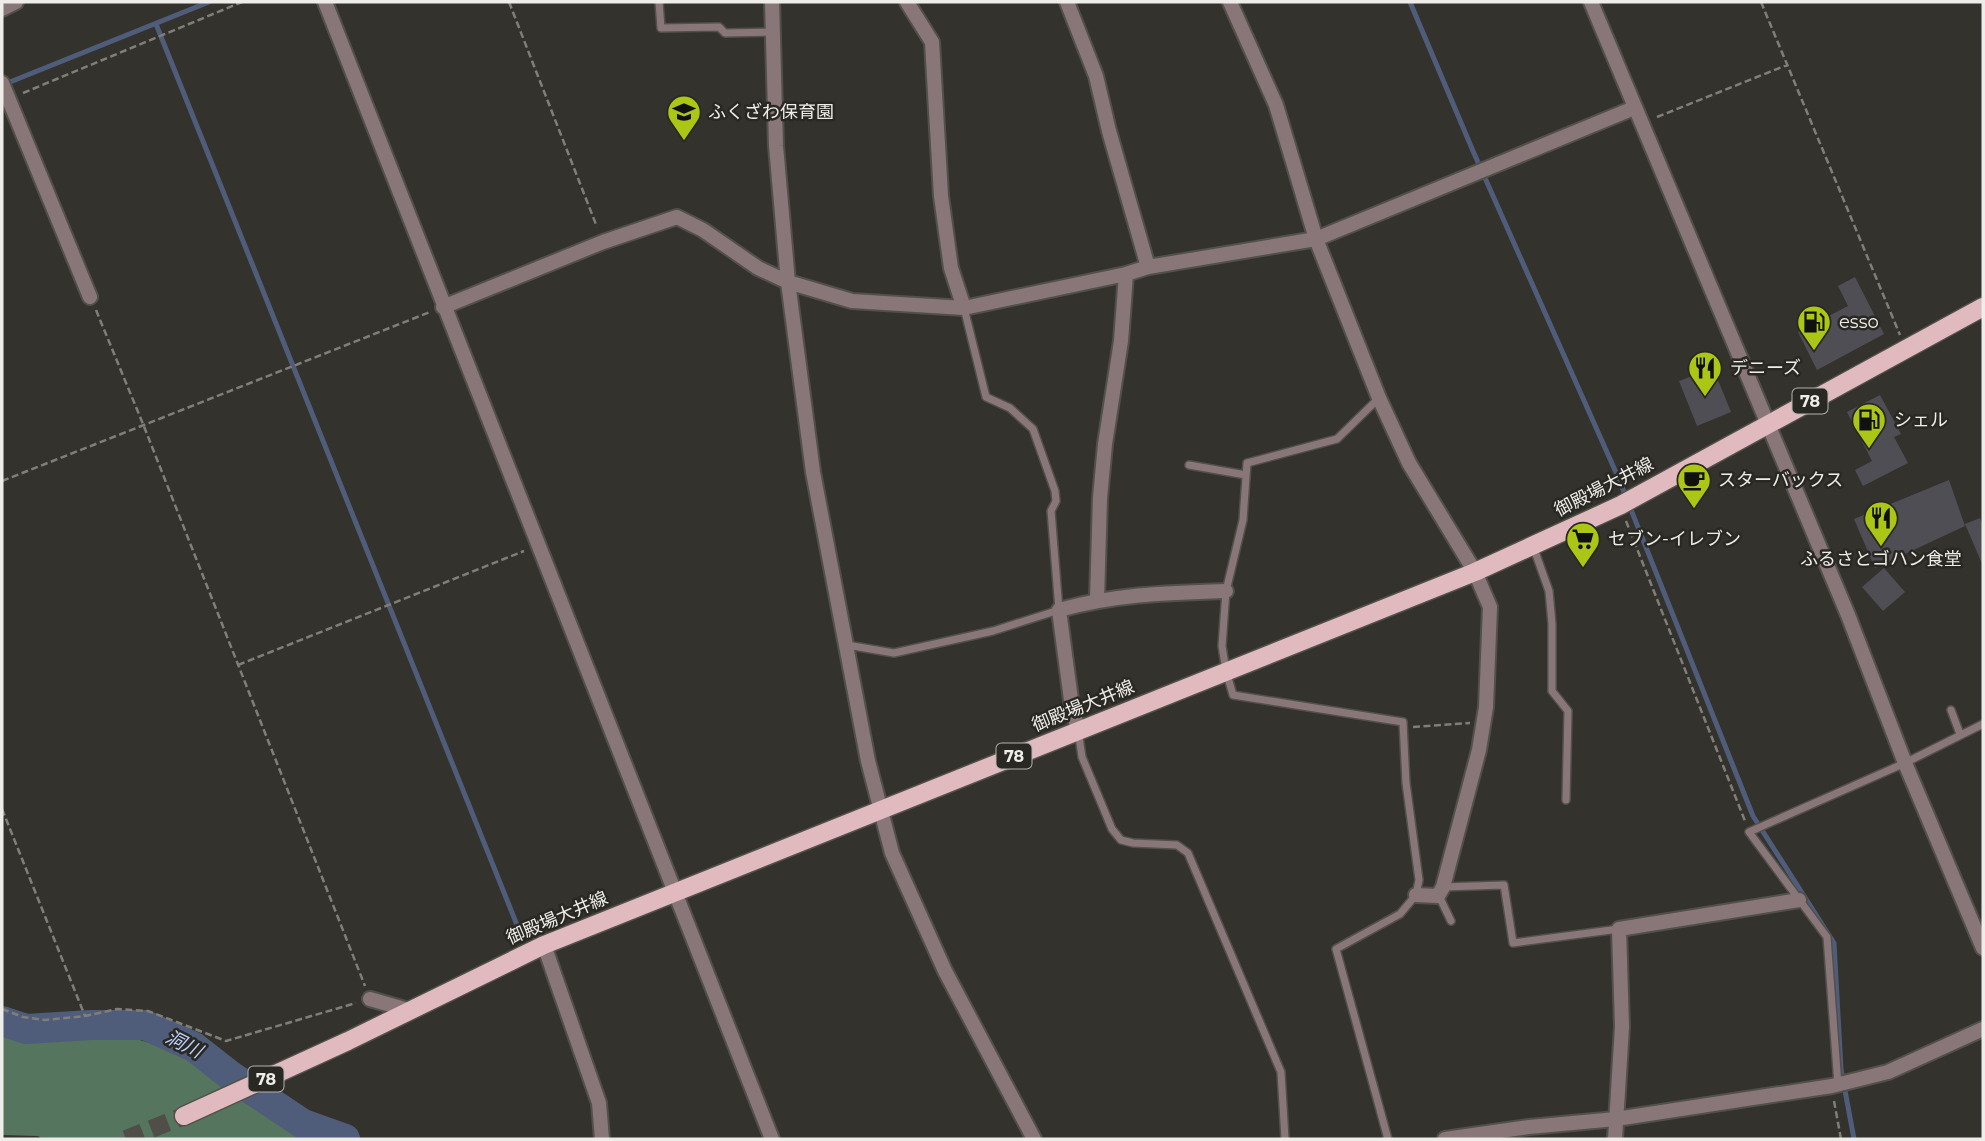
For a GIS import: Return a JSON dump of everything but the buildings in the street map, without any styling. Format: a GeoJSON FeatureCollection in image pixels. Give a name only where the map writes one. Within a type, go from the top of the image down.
{"type":"FeatureCollection","features":[{"type":"Feature","properties":{"kind":"main road","name":"御殿場大井線"},"geometry":{"type":"LineString","coordinates":[[184,1116],[348,1041],[544,945],[1475,572],[1621,505],[1983,307]]}},
{"type":"Feature","properties":{"kind":"street"},"geometry":{"type":"LineString","coordinates":[[2,9],[16,2]]}},
{"type":"Feature","properties":{"kind":"street"},"geometry":{"type":"LineString","coordinates":[[325,2],[772,1139]]}},
{"type":"Feature","properties":{"kind":"street"},"geometry":{"type":"LineString","coordinates":[[772,2],[776,146],[788,282],[813,472],[879,810],[892,853],[945,971],[1034,1139]]}},
{"type":"Feature","properties":{"kind":"street"},"geometry":{"type":"LineString","coordinates":[[907,2],[932,42],[942,195],[951,268],[964,308]]}},
{"type":"Feature","properties":{"kind":"street"},"geometry":{"type":"LineString","coordinates":[[1067,2],[1096,76],[1148,267]]}},
{"type":"Feature","properties":{"kind":"street"},"geometry":{"type":"LineString","coordinates":[[1230,2],[1276,105],[1316,239],[1379,398],[1409,463],[1475,572],[1490,607],[1484,722],[1479,750],[1441,891],[1416,895]]}},
{"type":"Feature","properties":{"kind":"street"},"geometry":{"type":"LineString","coordinates":[[1591,2],[1849,615],[1905,763],[1983,948]]}},
{"type":"Feature","properties":{"kind":"street"},"geometry":{"type":"LineString","coordinates":[[2,83],[90,297]]}},
{"type":"Feature","properties":{"kind":"street"},"geometry":{"type":"LineString","coordinates":[[443,307],[603,242],[677,217],[703,230],[758,268],[788,282],[852,301],[964,308],[1148,267],[1316,239],[1634,108]]}},
{"type":"Feature","properties":{"kind":"street"},"geometry":{"type":"LineString","coordinates":[[1097,599],[1100,498],[1121,341],[1126,274]]}},
{"type":"Feature","properties":{"kind":"street"},"geometry":{"type":"LineString","coordinates":[[1078,730],[1072,707],[1059,610],[1097,599],[1140,594],[1226,591]]}},
{"type":"Feature","properties":{"kind":"street"},"geometry":{"type":"LineString","coordinates":[[1615,1139],[1622,1027],[1619,929],[1799,900]]}},
{"type":"Feature","properties":{"kind":"street"},"geometry":{"type":"LineString","coordinates":[[544,945],[598,1103],[602,1139]]}},
{"type":"Feature","properties":{"kind":"street"},"geometry":{"type":"LineString","coordinates":[[370,999],[408,1010]]}},
{"type":"Feature","properties":{"kind":"street"},"geometry":{"type":"LineString","coordinates":[[1445,1139],[1529,1127],[1616,1119],[1835,1085],[1888,1072],[1983,1029]]}},
{"type":"Feature","properties":{"kind":"lane"},"geometry":{"type":"LineString","coordinates":[[659,2],[661,28],[719,27],[725,33],[774,32]]}},
{"type":"Feature","properties":{"kind":"lane"},"geometry":{"type":"LineString","coordinates":[[847,645],[894,653],[993,631],[1059,610],[1051,511],[1056,501],[1055,491],[1034,429],[1010,408],[986,397],[964,308]]}},
{"type":"Feature","properties":{"kind":"lane"},"geometry":{"type":"LineString","coordinates":[[1379,398],[1337,439],[1247,463],[1243,520],[1226,591],[1222,646],[1233,695],[1403,722],[1406,783],[1419,880],[1416,895],[1400,914],[1336,949],[1388,1139]]}},
{"type":"Feature","properties":{"kind":"lane"},"geometry":{"type":"LineString","coordinates":[[1189,466],[1246,475]]}},
{"type":"Feature","properties":{"kind":"lane"},"geometry":{"type":"LineString","coordinates":[[1533,545],[1549,591],[1552,691],[1568,711],[1566,800]]}},
{"type":"Feature","properties":{"kind":"lane"},"geometry":{"type":"LineString","coordinates":[[1951,710],[1960,734]]}},
{"type":"Feature","properties":{"kind":"lane"},"geometry":{"type":"LineString","coordinates":[[1835,1085],[1827,937],[1749,832],[1905,763],[1983,724]]}},
{"type":"Feature","properties":{"kind":"lane"},"geometry":{"type":"LineString","coordinates":[[1078,730],[1082,757],[1112,829],[1121,840],[1177,845],[1188,853],[1278,1063],[1281,1072],[1285,1139]]}},
{"type":"Feature","properties":{"kind":"lane"},"geometry":{"type":"LineString","coordinates":[[1451,921],[1441,891],[1504,885],[1513,943],[1619,929]]}},
{"type":"Feature","properties":{"kind":"path"},"geometry":{"type":"LineString","coordinates":[[9,99],[243,2]]}},
{"type":"Feature","properties":{"kind":"path"},"geometry":{"type":"LineString","coordinates":[[509,2],[603,242]]}},
{"type":"Feature","properties":{"kind":"path"},"geometry":{"type":"LineString","coordinates":[[1761,2],[1906,348]]}},
{"type":"Feature","properties":{"kind":"path"},"geometry":{"type":"LineString","coordinates":[[1641,124],[1788,65]]}},
{"type":"Feature","properties":{"kind":"path"},"geometry":{"type":"LineString","coordinates":[[2,1009],[23,1017],[45,1020],[117,1009],[148,1011],[226,1041],[370,999],[143,424],[90,297]]}},
{"type":"Feature","properties":{"kind":"path"},"geometry":{"type":"LineString","coordinates":[[2,481],[443,307]]}},
{"type":"Feature","properties":{"kind":"path"},"geometry":{"type":"LineString","coordinates":[[1621,505],[1749,832]]}},
{"type":"Feature","properties":{"kind":"path"},"geometry":{"type":"LineString","coordinates":[[238,665],[538,545]]}},
{"type":"Feature","properties":{"kind":"path"},"geometry":{"type":"LineString","coordinates":[[1403,728],[1484,722]]}},
{"type":"Feature","properties":{"kind":"path"},"geometry":{"type":"LineString","coordinates":[[2,808],[85,1016]]}},
{"type":"Feature","properties":{"kind":"path"},"geometry":{"type":"LineString","coordinates":[[1835,1085],[1841,1139]]}},
{"type":"Feature","properties":{"kind":"green space"},"geometry":{"type":"Polygon","coordinates":[[[2,1031],[14,1038],[123,1035],[180,1052],[285,1126],[312,1139],[42,1139],[38,1136],[2,1135],[2,1031]]]}},
{"type":"Feature","properties":{"kind":"waterway"},"geometry":{"type":"LineString","coordinates":[[5,84],[209,2]]}},
{"type":"Feature","properties":{"kind":"waterway"},"geometry":{"type":"LineString","coordinates":[[1410,2],[1618,477],[1753,816],[1834,943],[1841,1069],[1854,1139]]}},
{"type":"Feature","properties":{"kind":"waterway"},"geometry":{"type":"LineString","coordinates":[[156,24],[519,930]]}},
{"type":"Feature","properties":{"kind":"waterway","name":"洞川"},"geometry":{"type":"LineString","coordinates":[[2,1021],[26,1029],[145,1025],[194,1047],[231,1076],[303,1124],[345,1139]]}},
{"type":"Feature","properties":{"kind":"tunnel"},"geometry":{"type":"LineString","coordinates":[[126,1139],[184,1116]]}},
{"type":"Feature","properties":{"kind":"place","name":"ふくざわ保育園"},"geometry":{"type":"Point","coordinates":[684,142]}},
{"type":"Feature","properties":{"kind":"place","name":"esso"},"geometry":{"type":"Point","coordinates":[1814,352]}},
{"type":"Feature","properties":{"kind":"place","name":"デニーズ"},"geometry":{"type":"Point","coordinates":[1705,398]}},
{"type":"Feature","properties":{"kind":"place","name":"シェル"},"geometry":{"type":"Point","coordinates":[1869,450]}},
{"type":"Feature","properties":{"kind":"place","name":"スターバックス"},"geometry":{"type":"Point","coordinates":[1694,510]}},
{"type":"Feature","properties":{"kind":"place","name":"ふるさとゴハン食堂"},"geometry":{"type":"Point","coordinates":[1881,548]}},
{"type":"Feature","properties":{"kind":"place","name":"セブン-イレブン"},"geometry":{"type":"Point","coordinates":[1583,569]}}]}
